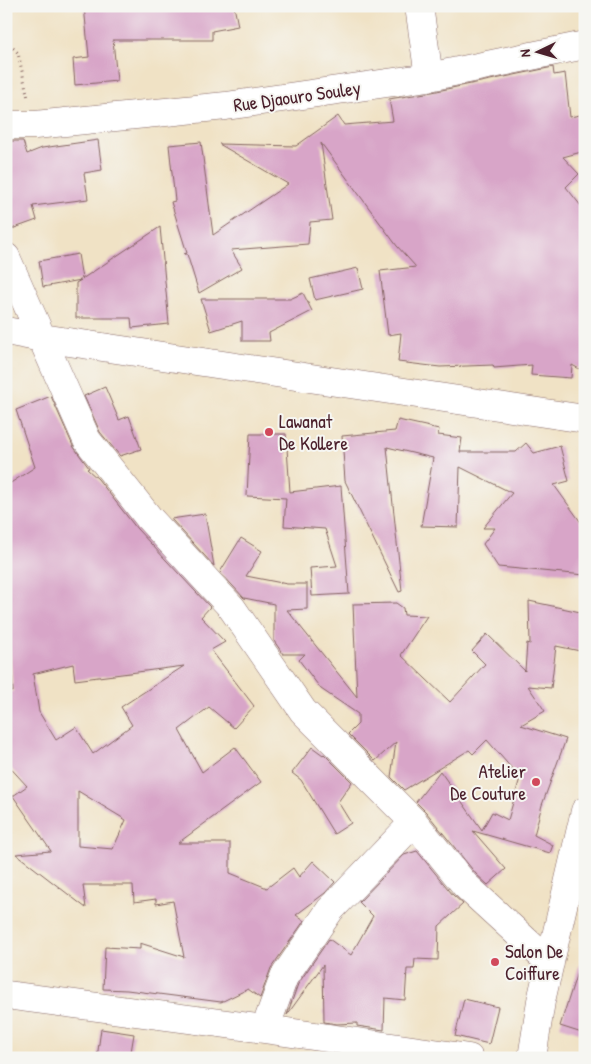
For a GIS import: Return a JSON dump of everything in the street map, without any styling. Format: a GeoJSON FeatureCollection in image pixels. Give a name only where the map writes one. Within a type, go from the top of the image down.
{"type":"FeatureCollection","features":[{"type":"Feature","properties":{"kind":"street"},"geometry":{"type":"LineString","coordinates":[[419,6],[429,77]]}},
{"type":"Feature","properties":{"kind":"street","name":"Rue Djaouro Souley"},"geometry":{"type":"LineString","coordinates":[[6,126],[35,125],[226,106],[429,77],[585,45]]}},
{"type":"Feature","properties":{"kind":"street"},"geometry":{"type":"LineString","coordinates":[[6,257],[87,440],[149,518],[232,608],[303,711],[414,822],[465,885],[550,963]]}},
{"type":"Feature","properties":{"kind":"street"},"geometry":{"type":"LineString","coordinates":[[6,331],[42,338],[585,419]]}},
{"type":"Feature","properties":{"kind":"street"},"geometry":{"type":"LineString","coordinates":[[532,1058],[541,1001],[585,811]]}},
{"type":"Feature","properties":{"kind":"street"},"geometry":{"type":"LineString","coordinates":[[265,1029],[284,977],[330,910],[414,822]]}},
{"type":"Feature","properties":{"kind":"street"},"geometry":{"type":"LineString","coordinates":[[6,995],[469,1058]]}},
{"type":"Feature","properties":{"kind":"path"},"geometry":{"type":"LineString","coordinates":[[6,42],[18,53],[35,125]]}},
{"type":"Feature","properties":{"kind":"building"},"geometry":{"type":"Polygon","coordinates":[[[84,6],[120,6],[120,9],[165,9],[165,6],[234,6],[238,26],[212,31],[212,40],[113,40],[117,81],[75,85],[73,59],[89,57],[84,6]]]}},
{"type":"Feature","properties":{"kind":"building"},"geometry":{"type":"Polygon","coordinates":[[[553,67],[554,75],[565,73],[570,117],[585,114],[585,151],[563,157],[579,174],[566,187],[585,211],[585,372],[572,365],[571,378],[531,375],[532,365],[494,368],[493,365],[440,367],[398,362],[401,333],[388,335],[380,271],[416,267],[397,246],[321,143],[332,220],[310,222],[308,244],[231,250],[242,268],[199,293],[187,254],[184,254],[187,253],[171,202],[175,201],[169,145],[201,142],[213,235],[288,184],[219,144],[296,146],[338,116],[344,125],[393,121],[389,99],[553,67]]]}},
{"type":"Feature","properties":{"kind":"building"},"geometry":{"type":"Polygon","coordinates":[[[98,140],[102,170],[84,173],[88,199],[33,206],[37,220],[6,231],[6,141],[23,141],[27,154],[42,148],[98,140]]]}},
{"type":"Feature","properties":{"kind":"building"},"geometry":{"type":"Polygon","coordinates":[[[160,227],[169,324],[132,328],[131,318],[76,318],[76,283],[81,280],[43,287],[39,261],[78,254],[82,279],[160,227]]]}},
{"type":"Feature","properties":{"kind":"building"},"geometry":{"type":"Polygon","coordinates":[[[358,268],[363,289],[315,300],[310,279],[358,268]]]}},
{"type":"Feature","properties":{"kind":"building"},"geometry":{"type":"Polygon","coordinates":[[[303,293],[312,311],[269,333],[270,341],[242,341],[242,321],[211,331],[201,299],[290,299],[303,293]]]}},
{"type":"Feature","properties":{"kind":"building"},"geometry":{"type":"Polygon","coordinates":[[[105,387],[119,420],[129,416],[141,449],[120,456],[100,432],[84,396],[105,387]]]}},
{"type":"Feature","properties":{"kind":"building"},"geometry":{"type":"Polygon","coordinates":[[[51,396],[73,446],[89,468],[87,469],[98,479],[137,529],[210,607],[201,617],[225,642],[211,650],[254,706],[234,728],[209,707],[179,730],[202,772],[235,747],[261,782],[178,843],[230,843],[230,873],[267,888],[293,868],[299,877],[313,861],[335,882],[325,893],[296,915],[304,921],[271,968],[260,998],[248,989],[221,1002],[127,990],[103,989],[105,947],[140,949],[140,943],[184,957],[173,901],[156,904],[156,899],[134,902],[133,885],[83,885],[86,908],[16,854],[51,851],[13,796],[27,786],[6,763],[6,689],[13,692],[8,621],[6,622],[6,486],[35,467],[16,410],[51,396]],[[73,664],[33,674],[39,712],[56,740],[76,727],[93,754],[132,725],[121,707],[184,666],[75,680],[73,664]],[[78,791],[78,846],[113,849],[126,820],[78,791]]]}},
{"type":"Feature","properties":{"kind":"building"},"geometry":{"type":"Polygon","coordinates":[[[398,420],[439,429],[438,435],[462,438],[460,452],[516,452],[526,443],[534,453],[560,446],[569,481],[554,485],[585,528],[585,575],[498,567],[483,544],[495,528],[483,528],[512,493],[460,467],[458,527],[421,526],[433,458],[387,447],[402,591],[399,592],[345,481],[342,436],[395,431],[398,420]]]}},
{"type":"Feature","properties":{"kind":"building"},"geometry":{"type":"Polygon","coordinates":[[[250,434],[286,434],[290,492],[341,486],[349,594],[312,596],[310,568],[337,566],[325,529],[284,526],[286,498],[247,496],[250,434]]]}},
{"type":"Feature","properties":{"kind":"building"},"geometry":{"type":"Polygon","coordinates":[[[205,514],[214,566],[171,519],[205,514]]]}},
{"type":"Feature","properties":{"kind":"building"},"geometry":{"type":"Polygon","coordinates":[[[241,538],[262,551],[246,576],[287,584],[307,584],[307,609],[287,610],[357,697],[353,604],[396,603],[403,608],[404,615],[427,616],[401,655],[450,702],[485,664],[472,651],[487,634],[525,671],[527,643],[530,644],[529,601],[585,613],[585,652],[556,646],[551,688],[528,686],[545,711],[521,725],[566,739],[542,805],[534,835],[553,845],[550,853],[473,831],[506,869],[488,885],[476,874],[416,802],[440,771],[482,830],[492,812],[508,820],[520,778],[487,740],[473,754],[469,750],[404,790],[391,777],[396,742],[375,761],[348,734],[358,724],[358,714],[321,689],[299,660],[305,654],[283,654],[274,641],[274,604],[244,598],[220,572],[241,538]]]}},
{"type":"Feature","properties":{"kind":"building"},"geometry":{"type":"Polygon","coordinates":[[[312,747],[324,754],[352,782],[338,802],[351,823],[334,834],[301,780],[292,773],[312,747]]]}},
{"type":"Feature","properties":{"kind":"building"},"geometry":{"type":"Polygon","coordinates":[[[417,851],[453,895],[463,904],[439,926],[438,960],[415,959],[414,969],[407,969],[405,1000],[385,998],[384,1030],[357,1026],[357,1023],[337,1024],[324,1022],[323,965],[287,1015],[298,984],[329,939],[351,955],[373,916],[359,902],[404,855],[417,851]]]}},
{"type":"Feature","properties":{"kind":"building"},"geometry":{"type":"Polygon","coordinates":[[[580,963],[585,964],[585,1034],[560,1026],[580,963]]]}},
{"type":"Feature","properties":{"kind":"building"},"geometry":{"type":"Polygon","coordinates":[[[464,999],[498,1007],[489,1044],[455,1036],[464,999]]]}},
{"type":"Feature","properties":{"kind":"building"},"geometry":{"type":"Polygon","coordinates":[[[101,1029],[134,1034],[130,1058],[97,1058],[101,1029]]]}},
{"type":"Feature","properties":{"kind":"place","name":"Lawanat De Kollere"},"geometry":{"type":"Point","coordinates":[269,432]}},
{"type":"Feature","properties":{"kind":"place","name":"Atelier De Couture"},"geometry":{"type":"Point","coordinates":[536,782]}},
{"type":"Feature","properties":{"kind":"place","name":"Salon De Coiffure"},"geometry":{"type":"Point","coordinates":[495,962]}}]}
